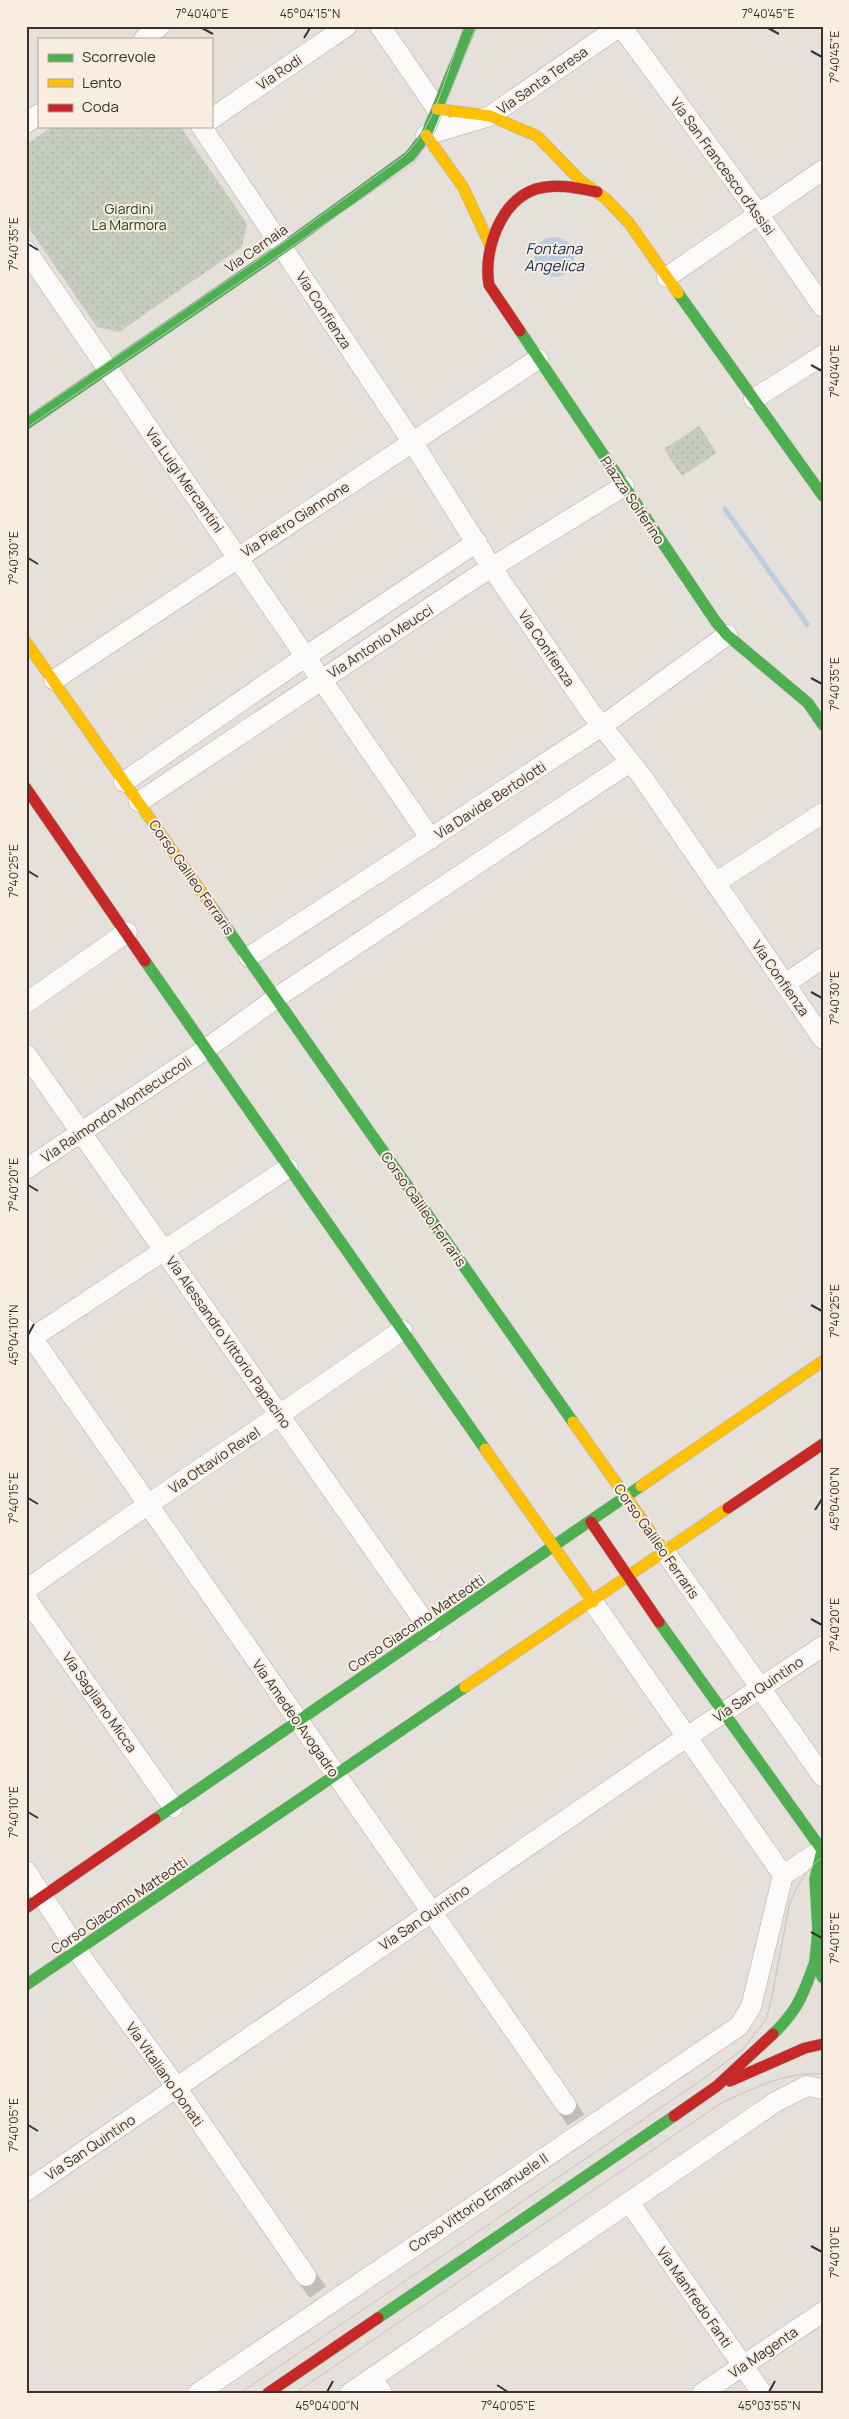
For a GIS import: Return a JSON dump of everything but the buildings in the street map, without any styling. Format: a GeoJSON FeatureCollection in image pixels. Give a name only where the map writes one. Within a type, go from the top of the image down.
{"type":"FeatureCollection","features":[{"type":"Feature","properties":{"kind":"street"},"geometry":{"type":"LineString","coordinates":[[136,26],[142,38]]}},
{"type":"Feature","properties":{"kind":"street"},"geometry":{"type":"LineString","coordinates":[[143,38],[160,26]]}},
{"type":"Feature","properties":{"kind":"street","name":"Via Rodi"},"geometry":{"type":"LineString","coordinates":[[212,118],[348,26]]}},
{"type":"Feature","properties":{"kind":"street"},"geometry":{"type":"LineString","coordinates":[[380,26],[437,109],[490,116],[537,136],[580,180],[597,192],[623,216],[823,496]]}},
{"type":"Feature","properties":{"kind":"street"},"geometry":{"type":"LineString","coordinates":[[471,26],[437,109],[434,133],[451,170],[463,188],[490,247]]}},
{"type":"Feature","properties":{"kind":"street","name":"Via Santa Teresa"},"geometry":{"type":"LineString","coordinates":[[490,116],[620,26]]}},
{"type":"Feature","properties":{"kind":"street","name":"Via San Francesco d'Assisi"},"geometry":{"type":"LineString","coordinates":[[620,26],[823,307]]}},
{"type":"Feature","properties":{"kind":"street"},"geometry":{"type":"LineString","coordinates":[[26,123],[38,115]]}},
{"type":"Feature","properties":{"kind":"street"},"geometry":{"type":"LineString","coordinates":[[434,133],[490,116]]}},
{"type":"Feature","properties":{"kind":"street","name":"Via Confienza"},"geometry":{"type":"LineString","coordinates":[[202,128],[413,443],[492,568],[590,712],[630,762],[823,1039]]}},
{"type":"Feature","properties":{"kind":"street","name":"Via Cernaia"},"geometry":{"type":"LineString","coordinates":[[26,424],[283,248],[398,166],[434,133]]}},
{"type":"Feature","properties":{"kind":"street"},"geometry":{"type":"LineString","coordinates":[[667,277],[823,170]]}},
{"type":"Feature","properties":{"kind":"street","name":"Piazza Solferino"},"geometry":{"type":"LineString","coordinates":[[597,192],[548,186],[526,193],[504,214],[490,247],[487,268],[489,285],[727,636],[808,703],[823,725]]}},
{"type":"Feature","properties":{"kind":"street","name":"Via Luigi Mercantini"},"geometry":{"type":"LineString","coordinates":[[26,250],[431,839]]}},
{"type":"Feature","properties":{"kind":"street"},"geometry":{"type":"LineString","coordinates":[[754,399],[823,354]]}},
{"type":"Feature","properties":{"kind":"street","name":"Via Pietro Giannone"},"geometry":{"type":"LineString","coordinates":[[54,680],[238,556],[413,443],[538,359]]}},
{"type":"Feature","properties":{"kind":"street","name":"Via Cernaia"},"geometry":{"type":"LineString","coordinates":[[35,403],[72,393]]}},
{"type":"Feature","properties":{"kind":"street","name":"Via Antonio Meucci"},"geometry":{"type":"LineString","coordinates":[[139,802],[320,680],[492,568],[624,486]]}},
{"type":"Feature","properties":{"kind":"street","name":"Via Antonio Meucci"},"geometry":{"type":"LineString","coordinates":[[124,782],[305,657],[477,542]]}},
{"type":"Feature","properties":{"kind":"street","name":"Via Davide Bertolotti"},"geometry":{"type":"LineString","coordinates":[[249,957],[602,726],[727,636]]}},
{"type":"Feature","properties":{"kind":"street","name":"Corso Galileo Ferraris"},"geometry":{"type":"LineString","coordinates":[[26,642],[823,1777]]}},
{"type":"Feature","properties":{"kind":"street"},"geometry":{"type":"LineString","coordinates":[[206,1049],[276,998],[630,762]]}},
{"type":"Feature","properties":{"kind":"street"},"geometry":{"type":"LineString","coordinates":[[26,788],[34,815],[127,932],[288,1168],[555,1546],[783,1875],[823,1850]]}},
{"type":"Feature","properties":{"kind":"street"},"geometry":{"type":"LineString","coordinates":[[716,883],[823,813]]}},
{"type":"Feature","properties":{"kind":"street"},"geometry":{"type":"LineString","coordinates":[[26,1002],[127,932]]}},
{"type":"Feature","properties":{"kind":"street"},"geometry":{"type":"LineString","coordinates":[[785,984],[823,958]]}},
{"type":"Feature","properties":{"kind":"street","name":"Via Raimondo Montecuccoli"},"geometry":{"type":"LineString","coordinates":[[26,1169],[206,1049]]}},
{"type":"Feature","properties":{"kind":"street","name":"Via Alessandro Vittorio Papacino"},"geometry":{"type":"LineString","coordinates":[[26,1054],[431,1631]]}},
{"type":"Feature","properties":{"kind":"street"},"geometry":{"type":"LineString","coordinates":[[28,1336],[165,1251],[288,1168]]}},
{"type":"Feature","properties":{"kind":"street","name":"Via Ottavio Revel"},"geometry":{"type":"LineString","coordinates":[[26,1590],[148,1503],[280,1415],[402,1330]]}},
{"type":"Feature","properties":{"kind":"street","name":"Via Amedeo Avogadro"},"geometry":{"type":"LineString","coordinates":[[28,1336],[148,1503],[575,2119]]}},
{"type":"Feature","properties":{"kind":"street","name":"Corso Giacomo Matteotti"},"geometry":{"type":"LineString","coordinates":[[26,1908],[823,1361]]}},
{"type":"Feature","properties":{"kind":"street","name":"Corso Giacomo Matteotti"},"geometry":{"type":"LineString","coordinates":[[26,1985],[337,1776],[823,1444]]}},
{"type":"Feature","properties":{"kind":"street"},"geometry":{"type":"LineString","coordinates":[[591,1522],[628,1578],[823,1850]]}},
{"type":"Feature","properties":{"kind":"street","name":"Via Sagliano Micca"},"geometry":{"type":"LineString","coordinates":[[26,1598],[173,1807]]}},
{"type":"Feature","properties":{"kind":"street","name":"Via San Quintino"},"geometry":{"type":"LineString","coordinates":[[26,2190],[686,1737],[761,1689],[823,1646]]}},
{"type":"Feature","properties":{"kind":"street"},"geometry":{"type":"LineString","coordinates":[[268,2393],[718,2086],[790,2018],[799,2005],[815,1962],[820,1929],[815,1892],[818,1861],[823,1850]]}},
{"type":"Feature","properties":{"kind":"street","name":"Via Vitaliano Donati"},"geometry":{"type":"LineString","coordinates":[[26,1871],[77,1951],[176,2088],[306,2276]]}},
{"type":"Feature","properties":{"kind":"street","name":"Corso Vittorio Emanuele II"},"geometry":{"type":"LineString","coordinates":[[198,2393],[323,2300],[575,2119],[739,2026],[751,2006],[783,1875]]}},
{"type":"Feature","properties":{"kind":"street"},"geometry":{"type":"LineString","coordinates":[[815,1962],[823,1978]]}},
{"type":"Feature","properties":{"kind":"street"},"geometry":{"type":"LineString","coordinates":[[718,2086],[805,2048],[823,2044]]}},
{"type":"Feature","properties":{"kind":"street"},"geometry":{"type":"LineString","coordinates":[[350,2393],[377,2385],[629,2202],[777,2101],[815,2088]]}},
{"type":"Feature","properties":{"kind":"street","name":"Via Manfredo Fanti"},"geometry":{"type":"LineString","coordinates":[[629,2202],[762,2393]]}},
{"type":"Feature","properties":{"kind":"street","name":"Via Magenta"},"geometry":{"type":"LineString","coordinates":[[702,2393],[823,2312]]}},
{"type":"Feature","properties":{"kind":"green space","name":"Giardini La Marmora"},"geometry":{"type":"Polygon","coordinates":[[[50,128],[181,128],[247,224],[242,247],[119,332],[97,327],[26,224],[26,145],[50,128]]]}},
{"type":"Feature","properties":{"kind":"green space"},"geometry":{"type":"Polygon","coordinates":[[[699,426],[717,453],[682,476],[664,449],[699,426]]]}},
{"type":"Feature","properties":{"kind":"water","name":"Fontana Angelica"},"geometry":{"type":"Polygon","coordinates":[[[558,237],[565,240],[571,246],[574,257],[573,265],[565,274],[558,277],[550,277],[543,274],[535,265],[534,253],[537,246],[546,238],[558,237]]]}},
{"type":"Feature","properties":{"kind":"waterway"},"geometry":{"type":"LineString","coordinates":[[725,509],[807,624]]}},
{"type":"Feature","properties":{"kind":"tunnel"},"geometry":{"type":"LineString","coordinates":[[566,2105],[576,2120]]}},
{"type":"Feature","properties":{"kind":"tunnel"},"geometry":{"type":"LineString","coordinates":[[306,2276],[320,2295]]}},
{"type":"Feature","properties":{"kind":"tram line"},"geometry":{"type":"LineString","coordinates":[[26,418],[297,233],[404,156],[415,144],[433,113],[464,26]]}},
{"type":"Feature","properties":{"kind":"tram line"},"geometry":{"type":"LineString","coordinates":[[26,428],[414,163],[435,132],[476,26]]}},
{"type":"Feature","properties":{"kind":"tram line"},"geometry":{"type":"LineString","coordinates":[[240,2393],[706,2077],[742,2050],[766,2020],[791,1899],[806,1873],[823,1857]]}},
{"type":"Feature","properties":{"kind":"tram line"},"geometry":{"type":"LineString","coordinates":[[295,2393],[723,2102],[759,2086],[784,2078],[797,2075],[823,2074]]}},
{"type":"Feature","properties":{"kind":"traffic: fast"},"geometry":{"type":"LineString","coordinates":[[26,424],[283,248],[410,156],[426,135],[471,26]]}},
{"type":"Feature","properties":{"kind":"traffic: fast"},"geometry":{"type":"LineString","coordinates":[[678,293],[823,496]]}},
{"type":"Feature","properties":{"kind":"traffic: fast"},"geometry":{"type":"LineString","coordinates":[[520,331],[716,622],[727,635],[808,703],[823,725]]}},
{"type":"Feature","properties":{"kind":"traffic: fast"},"geometry":{"type":"LineString","coordinates":[[212,907],[573,1422]]}},
{"type":"Feature","properties":{"kind":"traffic: fast"},"geometry":{"type":"LineString","coordinates":[[145,961],[485,1449]]}},
{"type":"Feature","properties":{"kind":"traffic: fast"},"geometry":{"type":"LineString","coordinates":[[155,1819],[641,1486]]}},
{"type":"Feature","properties":{"kind":"traffic: fast"},"geometry":{"type":"LineString","coordinates":[[659,1622],[822,1850]]}},
{"type":"Feature","properties":{"kind":"traffic: fast"},"geometry":{"type":"LineString","coordinates":[[26,1985],[465,1687]]}},
{"type":"Feature","properties":{"kind":"traffic: fast"},"geometry":{"type":"LineString","coordinates":[[818,1930],[815,1879],[822,1850]]}},
{"type":"Feature","properties":{"kind":"traffic: fast"},"geometry":{"type":"LineString","coordinates":[[823,1927],[818,1930],[815,1962],[823,1978]]}},
{"type":"Feature","properties":{"kind":"traffic: fast"},"geometry":{"type":"LineString","coordinates":[[773,2034],[795,2009],[815,1962]]}},
{"type":"Feature","properties":{"kind":"traffic: fast"},"geometry":{"type":"LineString","coordinates":[[378,2318],[674,2116]]}},
{"type":"Feature","properties":{"kind":"traffic: slow"},"geometry":{"type":"LineString","coordinates":[[437,109],[490,116],[537,136],[580,180],[606,199],[629,223],[678,293]]}},
{"type":"Feature","properties":{"kind":"traffic: slow"},"geometry":{"type":"LineString","coordinates":[[426,135],[463,187],[491,247]]}},
{"type":"Feature","properties":{"kind":"traffic: slow"},"geometry":{"type":"LineString","coordinates":[[26,642],[212,907]]}},
{"type":"Feature","properties":{"kind":"traffic: slow"},"geometry":{"type":"LineString","coordinates":[[641,1486],[823,1361]]}},
{"type":"Feature","properties":{"kind":"traffic: slow"},"geometry":{"type":"LineString","coordinates":[[573,1422],[665,1552]]}},
{"type":"Feature","properties":{"kind":"traffic: slow"},"geometry":{"type":"LineString","coordinates":[[485,1449],[593,1602]]}},
{"type":"Feature","properties":{"kind":"traffic: slow"},"geometry":{"type":"LineString","coordinates":[[465,1687],[728,1508]]}},
{"type":"Feature","properties":{"kind":"traffic: jam"},"geometry":{"type":"LineString","coordinates":[[520,331],[489,285],[489,257],[492,243],[504,216],[523,195],[536,189],[559,186],[597,192]]}},
{"type":"Feature","properties":{"kind":"traffic: jam"},"geometry":{"type":"LineString","coordinates":[[26,788],[145,961]]}},
{"type":"Feature","properties":{"kind":"traffic: jam"},"geometry":{"type":"LineString","coordinates":[[728,1508],[823,1444]]}},
{"type":"Feature","properties":{"kind":"traffic: jam"},"geometry":{"type":"LineString","coordinates":[[591,1522],[659,1622]]}},
{"type":"Feature","properties":{"kind":"traffic: jam"},"geometry":{"type":"LineString","coordinates":[[26,1908],[155,1819]]}},
{"type":"Feature","properties":{"kind":"traffic: jam"},"geometry":{"type":"LineString","coordinates":[[674,2116],[717,2086],[773,2034]]}},
{"type":"Feature","properties":{"kind":"traffic: jam"},"geometry":{"type":"LineString","coordinates":[[730,2081],[805,2048],[823,2044]]}},
{"type":"Feature","properties":{"kind":"traffic: jam"},"geometry":{"type":"LineString","coordinates":[[268,2393],[378,2318]]}}]}
